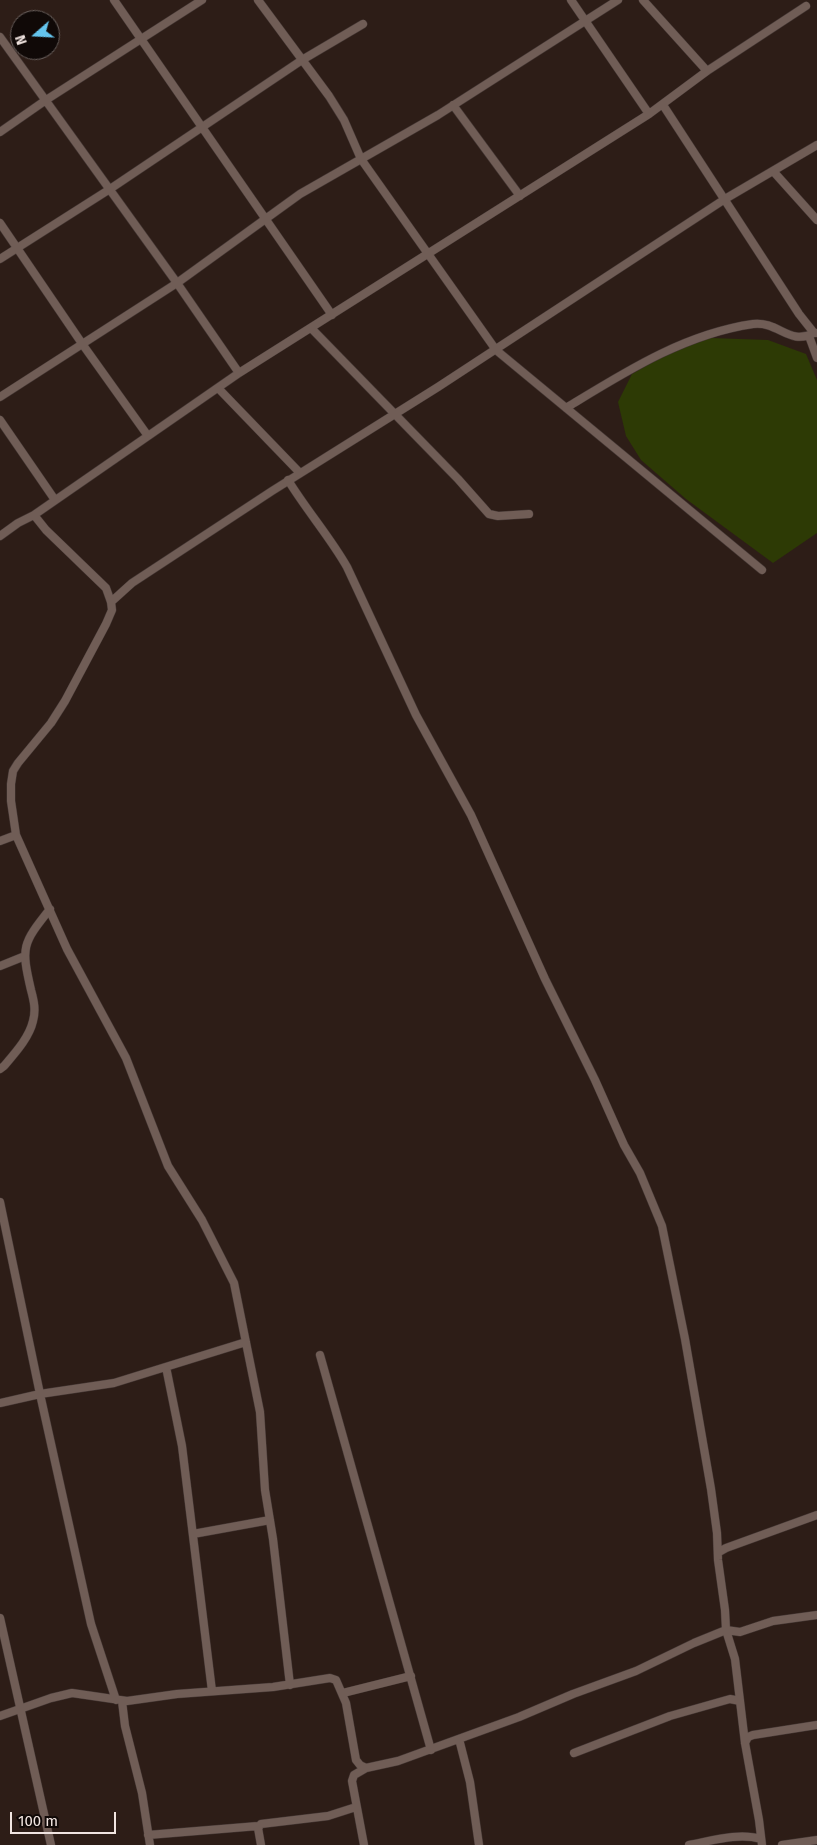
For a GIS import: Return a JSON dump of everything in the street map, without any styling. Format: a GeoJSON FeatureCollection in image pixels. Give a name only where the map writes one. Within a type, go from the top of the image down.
{"type":"FeatureCollection","features":[{"type":"Feature","properties":{"kind":"street"},"geometry":{"type":"LineString","coordinates":[[114,0],[332,315]]}},
{"type":"Feature","properties":{"kind":"street"},"geometry":{"type":"LineString","coordinates":[[0,132],[46,100],[202,0]]}},
{"type":"Feature","properties":{"kind":"street"},"geometry":{"type":"LineString","coordinates":[[258,0],[329,96],[344,120],[361,159],[496,350],[762,570]]}},
{"type":"Feature","properties":{"kind":"street"},"geometry":{"type":"LineString","coordinates":[[571,0],[649,114]]}},
{"type":"Feature","properties":{"kind":"street"},"geometry":{"type":"LineString","coordinates":[[0,397],[177,283],[300,194],[453,105],[618,0]]}},
{"type":"Feature","properties":{"kind":"street"},"geometry":{"type":"LineString","coordinates":[[643,0],[706,72]]}},
{"type":"Feature","properties":{"kind":"street"},"geometry":{"type":"LineString","coordinates":[[0,536],[18,523],[34,515],[239,373],[663,105],[706,72],[806,6]]}},
{"type":"Feature","properties":{"kind":"street"},"geometry":{"type":"LineString","coordinates":[[0,259],[110,189],[302,60],[363,24]]}},
{"type":"Feature","properties":{"kind":"street"},"geometry":{"type":"LineString","coordinates":[[0,37],[177,283],[239,373]]}},
{"type":"Feature","properties":{"kind":"street"},"geometry":{"type":"LineString","coordinates":[[453,105],[520,196]]}},
{"type":"Feature","properties":{"kind":"street"},"geometry":{"type":"LineString","coordinates":[[663,105],[813,334],[817,358]]}},
{"type":"Feature","properties":{"kind":"street"},"geometry":{"type":"LineString","coordinates":[[111,602],[132,583],[288,480],[496,350],[725,199],[817,145]]}},
{"type":"Feature","properties":{"kind":"street"},"geometry":{"type":"LineString","coordinates":[[774,170],[817,220]]}},
{"type":"Feature","properties":{"kind":"street"},"geometry":{"type":"LineString","coordinates":[[0,223],[148,436]]}},
{"type":"Feature","properties":{"kind":"street"},"geometry":{"type":"LineString","coordinates":[[566,408],[648,360],[708,334],[754,324],[764,324],[795,337],[803,338],[813,334]]}},
{"type":"Feature","properties":{"kind":"street"},"geometry":{"type":"LineString","coordinates":[[312,328],[458,479],[489,514],[498,516],[530,514]]}},
{"type":"Feature","properties":{"kind":"street"},"geometry":{"type":"LineString","coordinates":[[218,388],[300,473]]}},
{"type":"Feature","properties":{"kind":"street"},"geometry":{"type":"LineString","coordinates":[[0,420],[54,500]]}},
{"type":"Feature","properties":{"kind":"street"},"geometry":{"type":"LineString","coordinates":[[288,480],[348,567],[416,715],[471,814],[545,979],[595,1080],[624,1145],[640,1173],[659,1218],[667,1246],[692,1373],[711,1489],[726,1630],[735,1659],[744,1742],[759,1820],[761,1842]]}},
{"type":"Feature","properties":{"kind":"street"},"geometry":{"type":"LineString","coordinates":[[34,515],[46,530],[102,583],[106,588],[112,610],[65,701],[51,723],[18,763],[14,772],[11,784],[11,801],[16,835],[66,949],[126,1058],[168,1166],[202,1220],[234,1283],[260,1412],[263,1468],[290,1685]]}},
{"type":"Feature","properties":{"kind":"street"},"geometry":{"type":"LineString","coordinates":[[0,841],[16,835]]}},
{"type":"Feature","properties":{"kind":"street"},"geometry":{"type":"LineString","coordinates":[[0,1069],[27,1035],[33,1022],[35,1010],[25,956],[29,939],[50,909]]}},
{"type":"Feature","properties":{"kind":"street"},"geometry":{"type":"LineString","coordinates":[[0,966],[25,956]]}},
{"type":"Feature","properties":{"kind":"street"},"geometry":{"type":"LineString","coordinates":[[0,1202],[91,1624],[119,1700],[142,1793],[150,1845]]}},
{"type":"Feature","properties":{"kind":"street"},"geometry":{"type":"LineString","coordinates":[[0,1403],[40,1394],[114,1383],[246,1342]]}},
{"type":"Feature","properties":{"kind":"street"},"geometry":{"type":"LineString","coordinates":[[320,1355],[432,1750]]}},
{"type":"Feature","properties":{"kind":"street"},"geometry":{"type":"LineString","coordinates":[[166,1367],[182,1446],[212,1691]]}},
{"type":"Feature","properties":{"kind":"street"},"geometry":{"type":"LineString","coordinates":[[719,1552],[817,1514]]}},
{"type":"Feature","properties":{"kind":"street"},"geometry":{"type":"LineString","coordinates":[[193,1534],[270,1520]]}},
{"type":"Feature","properties":{"kind":"street"},"geometry":{"type":"LineString","coordinates":[[364,1845],[352,1781],[354,1775],[366,1768],[398,1761],[432,1750],[636,1671],[726,1630],[740,1632],[773,1621],[817,1615]]}},
{"type":"Feature","properties":{"kind":"street"},"geometry":{"type":"LineString","coordinates":[[0,1618],[22,1708],[51,1845]]}},
{"type":"Feature","properties":{"kind":"street"},"geometry":{"type":"LineString","coordinates":[[343,1693],[411,1676]]}},
{"type":"Feature","properties":{"kind":"street"},"geometry":{"type":"LineString","coordinates":[[0,1716],[51,1698],[72,1693],[119,1700],[290,1685],[330,1678],[336,1680],[343,1693],[356,1760],[366,1768]]}},
{"type":"Feature","properties":{"kind":"street"},"geometry":{"type":"LineString","coordinates":[[574,1754],[670,1716],[730,1699],[740,1701]]}},
{"type":"Feature","properties":{"kind":"street"},"geometry":{"type":"LineString","coordinates":[[744,1742],[748,1737],[754,1735],[817,1725]]}},
{"type":"Feature","properties":{"kind":"street"},"geometry":{"type":"LineString","coordinates":[[459,1739],[470,1782],[480,1845]]}},
{"type":"Feature","properties":{"kind":"street"},"geometry":{"type":"LineString","coordinates":[[148,1835],[258,1826],[262,1823],[328,1816],[356,1808]]}},
{"type":"Feature","properties":{"kind":"street"},"geometry":{"type":"LineString","coordinates":[[258,1826],[261,1845]]}},
{"type":"Feature","properties":{"kind":"street"},"geometry":{"type":"LineString","coordinates":[[689,1845],[752,1836],[761,1842]]}},
{"type":"Feature","properties":{"kind":"street"},"geometry":{"type":"LineString","coordinates":[[782,1845],[817,1840]]}},
{"type":"Feature","properties":{"kind":"green space"},"geometry":{"type":"Polygon","coordinates":[[[710,338],[768,340],[806,354],[817,380],[817,533],[773,563],[686,499],[641,460],[626,436],[618,402],[632,374],[667,354],[710,338]]]}}]}
